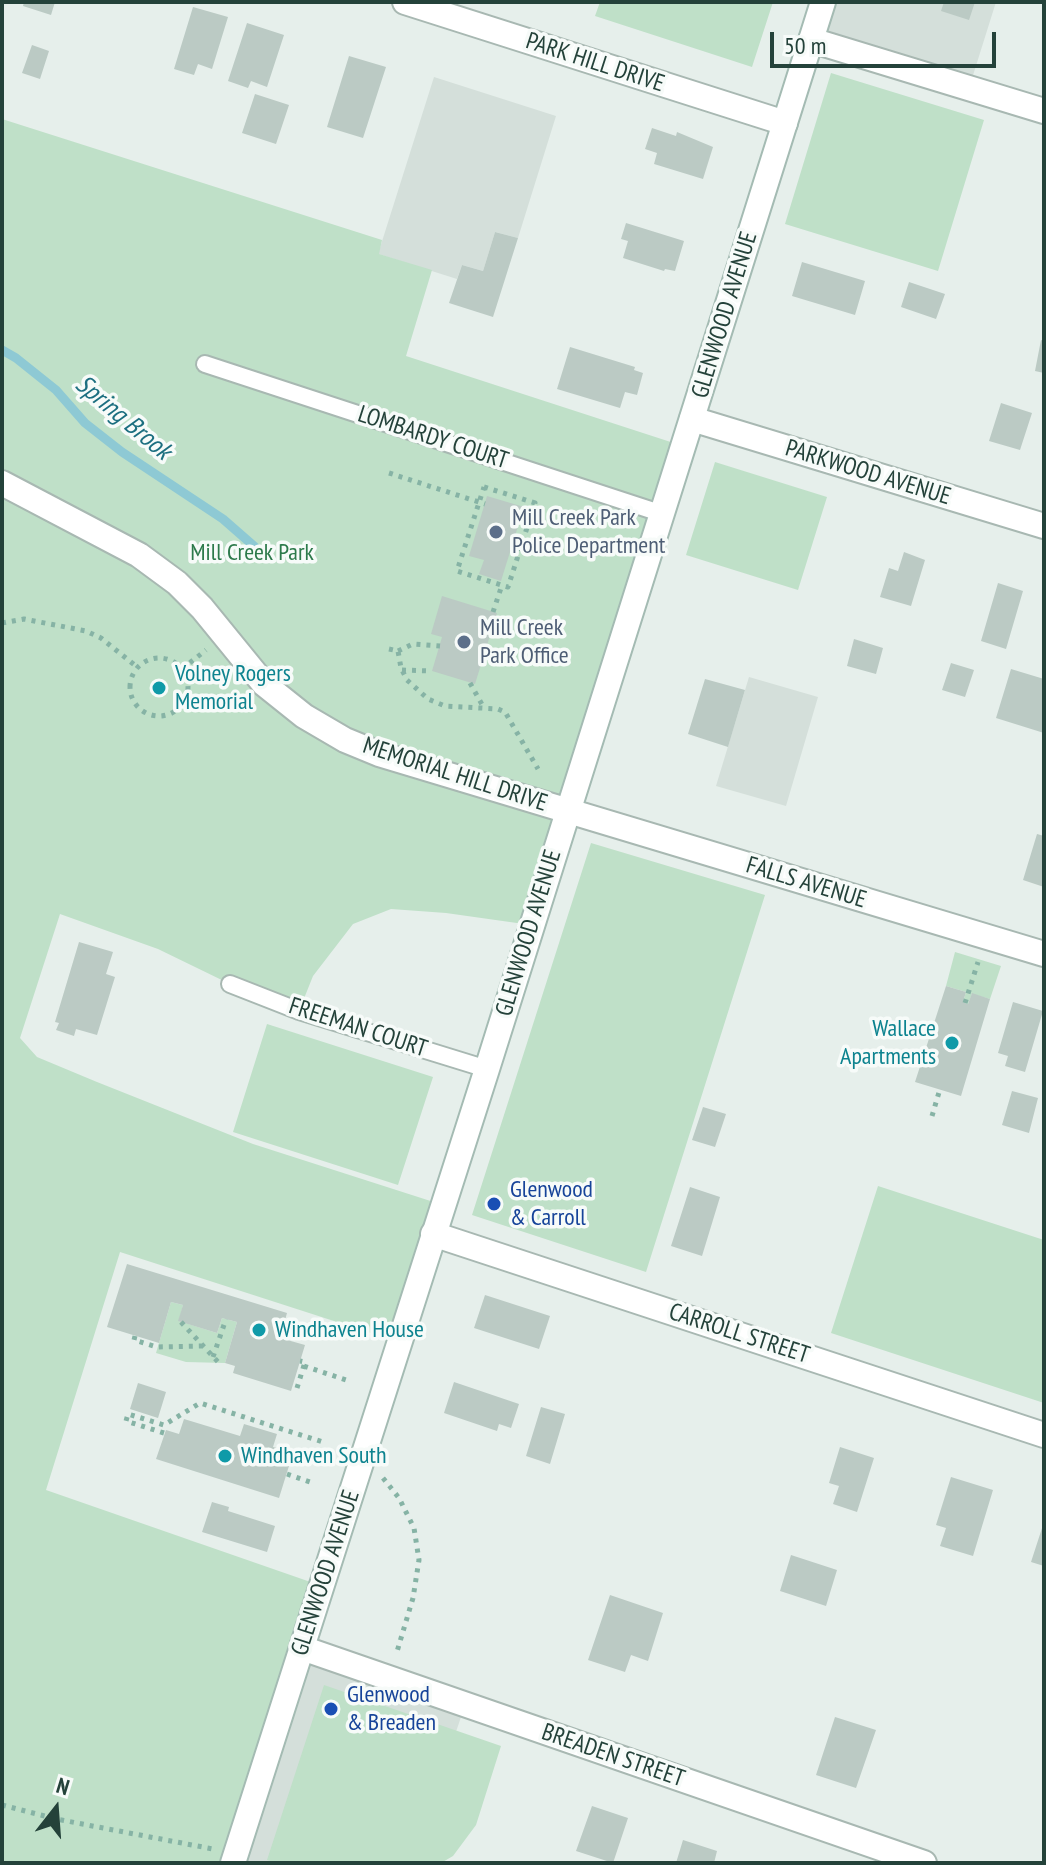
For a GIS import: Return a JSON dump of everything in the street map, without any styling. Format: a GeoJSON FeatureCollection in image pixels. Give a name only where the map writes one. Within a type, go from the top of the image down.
{"type":"FeatureCollection","features":[{"type":"Feature","properties":{"kind":"street","name":"PARK HILL DRIVE"},"geometry":{"type":"LineString","coordinates":[[405,2],[785,123]]}},
{"type":"Feature","properties":{"kind":"street","name":"GLENWOOD AVENUE"},"geometry":{"type":"LineString","coordinates":[[235,1859],[823,2]]}},
{"type":"Feature","properties":{"kind":"street"},"geometry":{"type":"LineString","coordinates":[[811,40],[1044,111]]}},
{"type":"Feature","properties":{"kind":"street","name":"PARKWOOD AVENUE"},"geometry":{"type":"LineString","coordinates":[[692,419],[1044,526]]}},
{"type":"Feature","properties":{"kind":"street","name":"MEMORIAL HILL DRIVE"},"geometry":{"type":"LineString","coordinates":[[2,483],[139,555],[177,583],[202,608],[264,684],[304,716],[345,740],[379,754],[567,811]]}},
{"type":"Feature","properties":{"kind":"street","name":"FALLS AVENUE"},"geometry":{"type":"LineString","coordinates":[[567,811],[1044,954]]}},
{"type":"Feature","properties":{"kind":"street","name":"CARROLL STREET"},"geometry":{"type":"LineString","coordinates":[[433,1234],[1044,1435]]}},
{"type":"Feature","properties":{"kind":"street","name":"BREADEN STREET"},"geometry":{"type":"LineString","coordinates":[[302,1648],[924,1863]]}},
{"type":"Feature","properties":{"kind":"lane","name":"LOMBARDY COURT"},"geometry":{"type":"LineString","coordinates":[[205,364],[660,513]]}},
{"type":"Feature","properties":{"kind":"lane","name":"FREEMAN COURT"},"geometry":{"type":"LineString","coordinates":[[230,984],[299,1011],[487,1069]]}},
{"type":"Feature","properties":{"kind":"path"},"geometry":{"type":"LineString","coordinates":[[389,473],[482,503]]}},
{"type":"Feature","properties":{"kind":"path"},"geometry":{"type":"LineString","coordinates":[[484,487],[535,503],[508,587],[502,585],[457,571],[482,503],[484,487]]}},
{"type":"Feature","properties":{"kind":"path"},"geometry":{"type":"LineString","coordinates":[[493,612],[502,585]]}},
{"type":"Feature","properties":{"kind":"path"},"geometry":{"type":"LineString","coordinates":[[2,623],[24,619],[86,631],[101,638],[137,667]]}},
{"type":"Feature","properties":{"kind":"path"},"geometry":{"type":"LineString","coordinates":[[389,649],[398,651],[413,644],[440,646]]}},
{"type":"Feature","properties":{"kind":"path"},"geometry":{"type":"LineString","coordinates":[[398,651],[402,670],[417,691],[436,703],[498,709],[510,716],[538,769]]}},
{"type":"Feature","properties":{"kind":"path"},"geometry":{"type":"LineString","coordinates":[[163,658],[172,661],[182,669],[188,684],[183,703],[168,715],[158,716],[141,709],[131,694],[132,675],[137,667],[145,661],[163,658]]}},
{"type":"Feature","properties":{"kind":"path"},"geometry":{"type":"LineString","coordinates":[[182,669],[196,658]]}},
{"type":"Feature","properties":{"kind":"path"},"geometry":{"type":"LineString","coordinates":[[402,670],[432,671]]}},
{"type":"Feature","properties":{"kind":"path"},"geometry":{"type":"LineString","coordinates":[[470,683],[484,708]]}},
{"type":"Feature","properties":{"kind":"path"},"geometry":{"type":"LineString","coordinates":[[965,1003],[978,960]]}},
{"type":"Feature","properties":{"kind":"path"},"geometry":{"type":"LineString","coordinates":[[932,1116],[940,1089]]}},
{"type":"Feature","properties":{"kind":"path"},"geometry":{"type":"LineString","coordinates":[[181,1322],[216,1360],[226,1319]]}},
{"type":"Feature","properties":{"kind":"path"},"geometry":{"type":"LineString","coordinates":[[135,1336],[134,1340],[157,1347],[203,1346]]}},
{"type":"Feature","properties":{"kind":"path"},"geometry":{"type":"LineString","coordinates":[[297,1388],[302,1364],[346,1380]]}},
{"type":"Feature","properties":{"kind":"path"},"geometry":{"type":"LineString","coordinates":[[164,1433],[126,1421],[128,1414],[164,1425],[200,1403],[326,1443]]}},
{"type":"Feature","properties":{"kind":"path"},"geometry":{"type":"LineString","coordinates":[[362,1458],[380,1473],[399,1498],[414,1528],[419,1560],[413,1598],[389,1679]]}},
{"type":"Feature","properties":{"kind":"path"},"geometry":{"type":"LineString","coordinates":[[287,1474],[313,1483]]}},
{"type":"Feature","properties":{"kind":"path"},"geometry":{"type":"LineString","coordinates":[[2,1805],[235,1859]]}},
{"type":"Feature","properties":{"kind":"shaded area"},"geometry":{"type":"Polygon","coordinates":[[[823,2],[996,2],[969,88],[811,40],[823,2]]]}},
{"type":"Feature","properties":{"kind":"shaded area"},"geometry":{"type":"Polygon","coordinates":[[[434,77],[556,116],[518,238],[495,232],[483,271],[462,265],[457,279],[378,254],[434,77]]]}},
{"type":"Feature","properties":{"kind":"shaded area"},"geometry":{"type":"Polygon","coordinates":[[[749,677],[818,697],[786,806],[716,786],[749,677]]]}},
{"type":"Feature","properties":{"kind":"shaded area"},"geometry":{"type":"Polygon","coordinates":[[[302,1648],[465,1705],[412,1863],[233,1863],[302,1648]]]}},
{"type":"Feature","properties":{"kind":"green space"},"geometry":{"type":"Polygon","coordinates":[[[600,2],[773,2],[752,67],[595,16],[600,2]]]}},
{"type":"Feature","properties":{"kind":"green space"},"geometry":{"type":"Polygon","coordinates":[[[831,73],[984,120],[938,271],[785,224],[831,73]]]}},
{"type":"Feature","properties":{"kind":"green space","name":"Mill Creek Park"},"geometry":{"type":"Polygon","coordinates":[[[2,119],[382,240],[379,254],[432,270],[406,356],[683,446],[531,925],[391,909],[353,924],[313,976],[299,1011],[230,984],[158,949],[60,914],[20,1038],[37,1057],[253,1144],[443,1205],[399,1342],[120,1252],[46,1490],[322,1586],[233,1863],[2,1863],[2,119]]]}},
{"type":"Feature","properties":{"kind":"green space"},"geometry":{"type":"Polygon","coordinates":[[[715,462],[827,497],[798,590],[686,555],[715,462]]]}},
{"type":"Feature","properties":{"kind":"green space"},"geometry":{"type":"Polygon","coordinates":[[[591,843],[765,895],[646,1272],[472,1215],[591,843]]]}},
{"type":"Feature","properties":{"kind":"green space"},"geometry":{"type":"Polygon","coordinates":[[[955,952],[1001,966],[990,999],[972,994],[968,1004],[963,1002],[966,992],[946,986],[955,952]]]}},
{"type":"Feature","properties":{"kind":"green space"},"geometry":{"type":"Polygon","coordinates":[[[267,1024],[433,1077],[398,1185],[233,1132],[267,1024]]]}},
{"type":"Feature","properties":{"kind":"green space"},"geometry":{"type":"Polygon","coordinates":[[[878,1186],[1044,1240],[1044,1403],[831,1333],[878,1186]]]}},
{"type":"Feature","properties":{"kind":"green space"},"geometry":{"type":"Polygon","coordinates":[[[171,1302],[183,1305],[179,1321],[217,1333],[222,1318],[237,1322],[225,1363],[186,1362],[156,1353],[171,1302]]]}},
{"type":"Feature","properties":{"kind":"green space"},"geometry":{"type":"Polygon","coordinates":[[[324,1685],[501,1746],[476,1825],[453,1856],[441,1863],[278,1863],[267,1860],[324,1685]]]}},
{"type":"Feature","properties":{"kind":"building"},"geometry":{"type":"Polygon","coordinates":[[[24,2],[55,2],[51,15],[23,6],[24,2]]]}},
{"type":"Feature","properties":{"kind":"building"},"geometry":{"type":"Polygon","coordinates":[[[944,2],[975,2],[969,20],[941,11],[944,2]]]}},
{"type":"Feature","properties":{"kind":"building"},"geometry":{"type":"Polygon","coordinates":[[[193,7],[228,17],[212,69],[198,64],[194,75],[174,69],[193,7]]]}},
{"type":"Feature","properties":{"kind":"building"},"geometry":{"type":"Polygon","coordinates":[[[247,23],[284,35],[267,87],[251,81],[248,88],[228,81],[247,23]]]}},
{"type":"Feature","properties":{"kind":"building"},"geometry":{"type":"Polygon","coordinates":[[[32,45],[49,51],[40,79],[22,73],[32,45]]]}},
{"type":"Feature","properties":{"kind":"building"},"geometry":{"type":"Polygon","coordinates":[[[349,56],[386,67],[363,138],[327,127],[349,56]]]}},
{"type":"Feature","properties":{"kind":"building"},"geometry":{"type":"Polygon","coordinates":[[[255,94],[289,105],[276,144],[242,133],[255,94]]]}},
{"type":"Feature","properties":{"kind":"building"},"geometry":{"type":"Polygon","coordinates":[[[652,128],[676,136],[677,132],[713,147],[703,179],[654,164],[657,153],[645,149],[652,128]]]}},
{"type":"Feature","properties":{"kind":"building"},"geometry":{"type":"Polygon","coordinates":[[[626,223],[684,241],[675,271],[664,271],[623,258],[628,241],[621,239],[626,223]]]}},
{"type":"Feature","properties":{"kind":"building"},"geometry":{"type":"Polygon","coordinates":[[[495,232],[518,238],[493,317],[449,303],[462,265],[483,271],[495,232]]]}},
{"type":"Feature","properties":{"kind":"building"},"geometry":{"type":"Polygon","coordinates":[[[802,262],[865,281],[855,315],[792,296],[802,262]]]}},
{"type":"Feature","properties":{"kind":"building"},"geometry":{"type":"Polygon","coordinates":[[[909,282],[945,294],[936,319],[901,307],[909,282]]]}},
{"type":"Feature","properties":{"kind":"building"},"geometry":{"type":"Polygon","coordinates":[[[1041,340],[1044,341],[1044,373],[1035,371],[1041,340]]]}},
{"type":"Feature","properties":{"kind":"building"},"geometry":{"type":"Polygon","coordinates":[[[570,347],[635,367],[634,370],[643,373],[637,395],[625,392],[620,408],[557,389],[570,347]]]}},
{"type":"Feature","properties":{"kind":"building"},"geometry":{"type":"Polygon","coordinates":[[[1001,403],[1032,413],[1020,450],[989,441],[1001,403]]]}},
{"type":"Feature","properties":{"kind":"building","name":"Mill Creek Park Police Department"},"geometry":{"type":"Polygon","coordinates":[[[487,496],[524,507],[501,581],[479,574],[484,560],[469,556],[487,496]]]}},
{"type":"Feature","properties":{"kind":"building"},"geometry":{"type":"Polygon","coordinates":[[[904,552],[925,560],[911,606],[880,597],[889,568],[898,571],[904,552]]]}},
{"type":"Feature","properties":{"kind":"building"},"geometry":{"type":"Polygon","coordinates":[[[998,583],[1023,591],[1006,649],[981,641],[998,583]]]}},
{"type":"Feature","properties":{"kind":"building","name":"Mill Creek Park Office"},"geometry":{"type":"Polygon","coordinates":[[[442,596],[497,613],[475,684],[432,671],[442,637],[431,634],[442,596]]]}},
{"type":"Feature","properties":{"kind":"building"},"geometry":{"type":"Polygon","coordinates":[[[854,639],[883,648],[876,674],[847,666],[854,639]]]}},
{"type":"Feature","properties":{"kind":"building"},"geometry":{"type":"Polygon","coordinates":[[[951,663],[974,670],[965,697],[942,690],[951,663]]]}},
{"type":"Feature","properties":{"kind":"building"},"geometry":{"type":"Polygon","coordinates":[[[1011,669],[1044,679],[1044,733],[996,718],[1011,669]]]}},
{"type":"Feature","properties":{"kind":"building"},"geometry":{"type":"Polygon","coordinates":[[[705,679],[745,690],[728,747],[688,734],[705,679]]]}},
{"type":"Feature","properties":{"kind":"building"},"geometry":{"type":"Polygon","coordinates":[[[1037,834],[1044,836],[1044,887],[1023,880],[1037,834]]]}},
{"type":"Feature","properties":{"kind":"building"},"geometry":{"type":"Polygon","coordinates":[[[79,942],[113,952],[106,974],[115,977],[97,1035],[76,1029],[74,1036],[56,1030],[59,1023],[55,1022],[79,942]]]}},
{"type":"Feature","properties":{"kind":"building","name":"Wallace Apartments"},"geometry":{"type":"Polygon","coordinates":[[[946,986],[966,992],[963,1002],[968,1004],[972,993],[990,999],[961,1096],[915,1082],[946,986]]]}},
{"type":"Feature","properties":{"kind":"building"},"geometry":{"type":"Polygon","coordinates":[[[1013,1002],[1043,1011],[1025,1072],[1005,1066],[1008,1056],[998,1053],[1013,1002]]]}},
{"type":"Feature","properties":{"kind":"building"},"geometry":{"type":"Polygon","coordinates":[[[1012,1091],[1038,1098],[1029,1133],[1002,1125],[1012,1091]]]}},
{"type":"Feature","properties":{"kind":"building"},"geometry":{"type":"Polygon","coordinates":[[[703,1107],[726,1114],[715,1147],[692,1140],[703,1107]]]}},
{"type":"Feature","properties":{"kind":"building"},"geometry":{"type":"Polygon","coordinates":[[[690,1187],[720,1197],[702,1256],[671,1246],[690,1187]]]}},
{"type":"Feature","properties":{"kind":"building","name":"Windhaven House"},"geometry":{"type":"Polygon","coordinates":[[[127,1264],[287,1313],[280,1338],[305,1345],[291,1391],[233,1373],[235,1366],[225,1363],[237,1322],[222,1318],[217,1333],[178,1321],[183,1305],[171,1302],[159,1343],[107,1327],[127,1264]]]}},
{"type":"Feature","properties":{"kind":"building"},"geometry":{"type":"Polygon","coordinates":[[[485,1295],[550,1316],[539,1349],[474,1328],[485,1295]]]}},
{"type":"Feature","properties":{"kind":"building"},"geometry":{"type":"Polygon","coordinates":[[[454,1382],[519,1404],[511,1428],[499,1424],[497,1431],[444,1413],[454,1382]]]}},
{"type":"Feature","properties":{"kind":"building"},"geometry":{"type":"Polygon","coordinates":[[[138,1383],[166,1392],[158,1418],[130,1409],[138,1383]]]}},
{"type":"Feature","properties":{"kind":"building"},"geometry":{"type":"Polygon","coordinates":[[[541,1407],[565,1414],[550,1464],[526,1456],[541,1407]]]}},
{"type":"Feature","properties":{"kind":"building","name":"Windhaven South"},"geometry":{"type":"Polygon","coordinates":[[[184,1419],[240,1436],[244,1424],[277,1434],[273,1447],[293,1453],[279,1498],[156,1459],[166,1430],[179,1434],[184,1419]]]}},
{"type":"Feature","properties":{"kind":"building"},"geometry":{"type":"Polygon","coordinates":[[[840,1447],[874,1458],[857,1512],[833,1504],[839,1486],[829,1483],[840,1447]]]}},
{"type":"Feature","properties":{"kind":"building"},"geometry":{"type":"Polygon","coordinates":[[[951,1477],[993,1490],[973,1556],[940,1546],[946,1528],[936,1525],[951,1477]]]}},
{"type":"Feature","properties":{"kind":"building"},"geometry":{"type":"Polygon","coordinates":[[[212,1502],[229,1507],[228,1511],[275,1526],[267,1552],[202,1532],[212,1502]]]}},
{"type":"Feature","properties":{"kind":"building"},"geometry":{"type":"Polygon","coordinates":[[[1044,1525],[1044,1566],[1031,1562],[1044,1525]]]}},
{"type":"Feature","properties":{"kind":"building"},"geometry":{"type":"Polygon","coordinates":[[[791,1555],[837,1570],[826,1606],[780,1591],[791,1555]]]}},
{"type":"Feature","properties":{"kind":"building"},"geometry":{"type":"Polygon","coordinates":[[[610,1595],[663,1613],[648,1661],[631,1655],[625,1672],[588,1660],[610,1595]]]}},
{"type":"Feature","properties":{"kind":"building"},"geometry":{"type":"Polygon","coordinates":[[[835,1717],[876,1730],[856,1788],[816,1775],[835,1717]]]}},
{"type":"Feature","properties":{"kind":"building"},"geometry":{"type":"Polygon","coordinates":[[[592,1806],[628,1818],[613,1863],[576,1851],[592,1806]]]}},
{"type":"Feature","properties":{"kind":"building"},"geometry":{"type":"Polygon","coordinates":[[[683,1840],[717,1851],[714,1863],[676,1863],[683,1840]]]}},
{"type":"Feature","properties":{"kind":"waterway","name":"Spring Brook"},"geometry":{"type":"LineString","coordinates":[[2,350],[56,390],[85,423],[122,452],[223,519],[255,547]]}},
{"type":"Feature","properties":{"kind":"place","name":"Mill Creek Park Police Department"},"geometry":{"type":"Point","coordinates":[496,532]}},
{"type":"Feature","properties":{"kind":"place","name":"Mill Creek Park Office"},"geometry":{"type":"Point","coordinates":[464,642]}},
{"type":"Feature","properties":{"kind":"place","name":"Volney Rogers Memorial"},"geometry":{"type":"Point","coordinates":[159,688]}},
{"type":"Feature","properties":{"kind":"place","name":"Wallace Apartments"},"geometry":{"type":"Point","coordinates":[952,1043]}},
{"type":"Feature","properties":{"kind":"place","name":"Glenwood & Carroll"},"geometry":{"type":"Point","coordinates":[494,1204]}},
{"type":"Feature","properties":{"kind":"place","name":"Windhaven House"},"geometry":{"type":"Point","coordinates":[259,1330]}},
{"type":"Feature","properties":{"kind":"place","name":"Windhaven South"},"geometry":{"type":"Point","coordinates":[225,1456]}},
{"type":"Feature","properties":{"kind":"place","name":"Glenwood & Breaden"},"geometry":{"type":"Point","coordinates":[331,1709]}}]}
